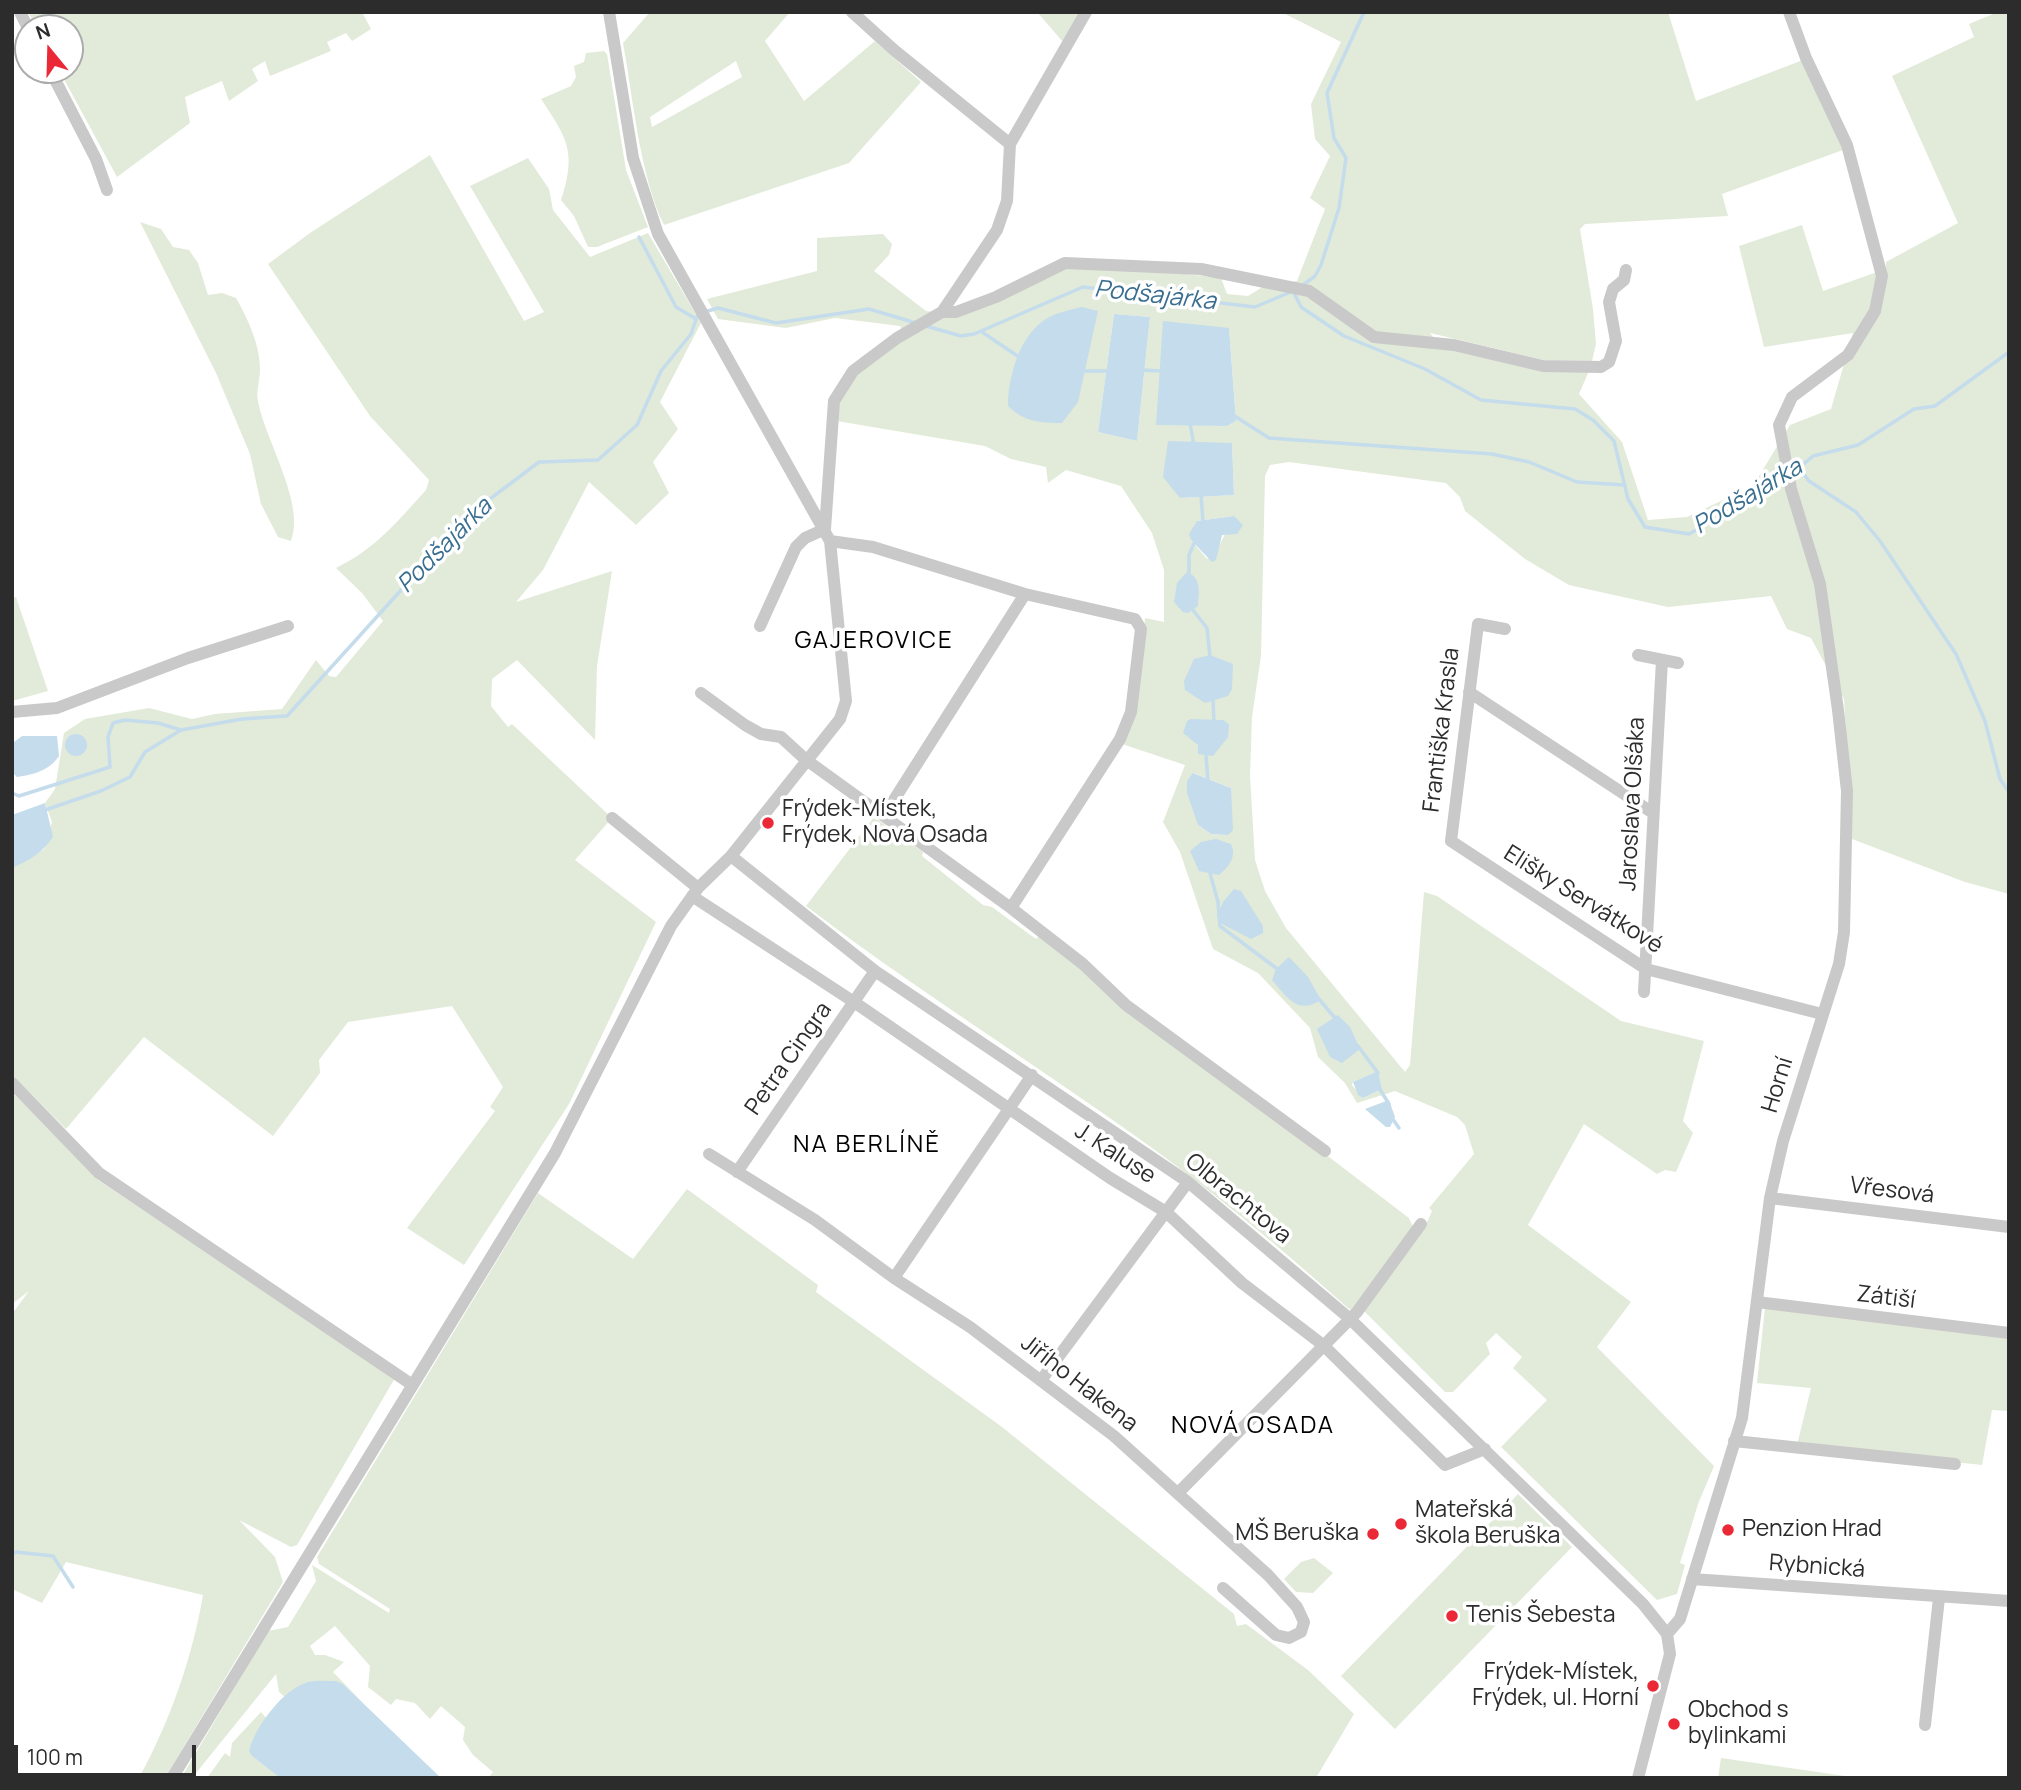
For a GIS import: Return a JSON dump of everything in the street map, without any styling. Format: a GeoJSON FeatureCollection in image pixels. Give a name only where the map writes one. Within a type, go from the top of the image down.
{"type":"FeatureCollection","features":[{"type":"Feature","properties":{"kind":"street"},"geometry":{"type":"LineString","coordinates":[[609,12],[637,171],[662,241],[827,535]]}},
{"type":"Feature","properties":{"kind":"street"},"geometry":{"type":"LineString","coordinates":[[852,12],[894,50],[1010,144]]}},
{"type":"Feature","properties":{"kind":"street"},"geometry":{"type":"LineString","coordinates":[[942,313],[997,230],[1007,201],[1010,144],[1086,12]]}},
{"type":"Feature","properties":{"kind":"street","name":"Horní"},"geometry":{"type":"LineString","coordinates":[[1667,1634],[1680,1619],[1742,1418],[1770,1198],[1783,1141],[1839,964],[1844,932],[1847,791],[1820,584],[1791,489],[1779,425],[1792,397],[1848,355],[1875,311],[1882,276],[1847,145],[1806,58],[1789,12]]}},
{"type":"Feature","properties":{"kind":"street"},"geometry":{"type":"LineString","coordinates":[[57,84],[96,159],[107,190]]}},
{"type":"Feature","properties":{"kind":"street"},"geometry":{"type":"LineString","coordinates":[[172,1778],[555,1153],[671,926],[695,892],[731,856],[805,759],[840,719],[846,701],[827,535],[834,401],[853,371],[897,338],[942,313],[957,312],[996,297],[1065,264],[1201,269],[1309,291],[1374,337],[1454,345],[1543,366],[1601,367],[1609,362],[1616,341],[1609,302],[1613,289],[1624,281],[1626,270]]}},
{"type":"Feature","properties":{"kind":"street"},"geometry":{"type":"LineString","coordinates":[[760,626],[796,547],[805,538],[827,535],[1026,594],[1135,619],[1140,629],[1131,712],[1120,739],[1012,908]]}},
{"type":"Feature","properties":{"kind":"street"},"geometry":{"type":"LineString","coordinates":[[885,814],[1026,594]]}},
{"type":"Feature","properties":{"kind":"street","name":"Františka Krasla"},"geometry":{"type":"LineString","coordinates":[[1451,841],[1478,624],[1505,629]]}},
{"type":"Feature","properties":{"kind":"street"},"geometry":{"type":"LineString","coordinates":[[12,712],[57,708],[188,658],[288,626]]}},
{"type":"Feature","properties":{"kind":"street"},"geometry":{"type":"LineString","coordinates":[[1638,655],[1678,663]]}},
{"type":"Feature","properties":{"kind":"street","name":"Jaroslava Olšáka"},"geometry":{"type":"LineString","coordinates":[[1644,992],[1662,660]]}},
{"type":"Feature","properties":{"kind":"street"},"geometry":{"type":"LineString","coordinates":[[1469,692],[1653,813]]}},
{"type":"Feature","properties":{"kind":"street"},"geometry":{"type":"LineString","coordinates":[[701,693],[761,734],[780,737],[805,759],[885,814],[1012,908],[1083,964],[1126,1004],[1325,1151]]}},
{"type":"Feature","properties":{"kind":"street","name":"J. Kaluse"},"geometry":{"type":"LineString","coordinates":[[612,818],[695,892],[1110,1178],[1166,1212],[1242,1283],[1323,1345],[1445,1465],[1485,1449]]}},
{"type":"Feature","properties":{"kind":"street","name":"Elišky Servátkové"},"geometry":{"type":"LineString","coordinates":[[1451,841],[1646,969],[1822,1014]]}},
{"type":"Feature","properties":{"kind":"street","name":"Olbrachtova"},"geometry":{"type":"LineString","coordinates":[[731,856],[875,971],[1188,1182],[1349,1318],[1643,1604],[1667,1634]]}},
{"type":"Feature","properties":{"kind":"street","name":"Petra Cingra"},"geometry":{"type":"LineString","coordinates":[[737,1172],[875,971]]}},
{"type":"Feature","properties":{"kind":"street"},"geometry":{"type":"LineString","coordinates":[[894,1278],[1032,1075]]}},
{"type":"Feature","properties":{"kind":"street"},"geometry":{"type":"LineString","coordinates":[[12,1083],[99,1173],[411,1384]]}},
{"type":"Feature","properties":{"kind":"street","name":"Jiřího Hakena"},"geometry":{"type":"LineString","coordinates":[[709,1154],[815,1220],[894,1278],[970,1327],[1114,1436],[1268,1575],[1297,1607],[1304,1622],[1301,1632],[1289,1638],[1276,1635],[1223,1588]]}},
{"type":"Feature","properties":{"kind":"street"},"geometry":{"type":"LineString","coordinates":[[1042,1380],[1188,1182]]}},
{"type":"Feature","properties":{"kind":"street","name":"Vřesová"},"geometry":{"type":"LineString","coordinates":[[1770,1198],[2009,1227]]}},
{"type":"Feature","properties":{"kind":"street"},"geometry":{"type":"LineString","coordinates":[[1178,1493],[1357,1312],[1421,1224]]}},
{"type":"Feature","properties":{"kind":"street","name":"Zátiší"},"geometry":{"type":"LineString","coordinates":[[1757,1302],[2009,1333]]}},
{"type":"Feature","properties":{"kind":"street"},"geometry":{"type":"LineString","coordinates":[[1734,1441],[1955,1464]]}},
{"type":"Feature","properties":{"kind":"street","name":"Rybnická"},"geometry":{"type":"LineString","coordinates":[[1692,1579],[2009,1601]]}},
{"type":"Feature","properties":{"kind":"street"},"geometry":{"type":"LineString","coordinates":[[1925,1725],[1939,1598]]}},
{"type":"Feature","properties":{"kind":"street"},"geometry":{"type":"LineString","coordinates":[[1639,1778],[1664,1686],[1670,1654],[1667,1634]]}},
{"type":"Feature","properties":{"kind":"green space"},"geometry":{"type":"Polygon","coordinates":[[[28,12],[362,12],[371,29],[352,41],[346,33],[327,42],[331,51],[270,76],[265,61],[252,69],[258,81],[229,101],[222,81],[185,97],[190,123],[117,177],[67,84],[84,84],[84,14],[28,12]]]}},
{"type":"Feature","properties":{"kind":"green space"},"geometry":{"type":"Polygon","coordinates":[[[650,12],[790,12],[765,41],[804,101],[875,41],[921,82],[849,163],[664,225],[643,161],[623,43],[650,12]],[[736,61],[650,117],[652,127],[742,77],[736,61]]]}},
{"type":"Feature","properties":{"kind":"green space"},"geometry":{"type":"Polygon","coordinates":[[[1037,12],[1081,12],[1063,42],[1037,12]]]}},
{"type":"Feature","properties":{"kind":"green space"},"geometry":{"type":"Polygon","coordinates":[[[1281,12],[1668,12],[1696,101],[1803,60],[1843,150],[1722,194],[1728,216],[1585,224],[1580,229],[1593,309],[1596,344],[1592,361],[1544,360],[1430,333],[1435,340],[1589,371],[1579,394],[1622,442],[1648,520],[1687,517],[1753,486],[1790,425],[1831,409],[1853,333],[1764,347],[1739,246],[1802,225],[1823,291],[1886,269],[1886,262],[1958,223],[1892,76],[1974,37],[1969,24],[1998,12],[2009,12],[2009,894],[1965,882],[1852,839],[1844,699],[1811,638],[1787,629],[1771,596],[1668,607],[1569,585],[1525,559],[1465,511],[1460,497],[1446,483],[1289,462],[1270,465],[1265,476],[1261,656],[1252,717],[1250,776],[1255,860],[1265,891],[1286,928],[1405,1072],[1410,1065],[1424,892],[1437,896],[1621,1021],[1704,1041],[1683,1121],[1693,1133],[1676,1172],[1665,1170],[1657,1174],[1584,1124],[1528,1225],[1631,1302],[1597,1347],[1714,1466],[1698,1504],[1680,1563],[1685,1565],[1677,1594],[1657,1600],[1501,1447],[1547,1400],[1513,1368],[1522,1357],[1496,1333],[1486,1343],[1490,1354],[1453,1392],[1445,1392],[1364,1311],[1424,1229],[1432,1211],[1429,1208],[1474,1154],[1465,1125],[1457,1117],[1395,1091],[1357,1103],[1345,1083],[1318,1057],[1310,1028],[1258,973],[1213,949],[1180,852],[1163,822],[1185,765],[1122,744],[1138,696],[1145,618],[1164,622],[1164,570],[1152,533],[1121,486],[1066,470],[1048,483],[1046,467],[1011,459],[985,446],[831,420],[850,378],[907,337],[900,326],[835,318],[786,328],[718,319],[707,299],[817,271],[817,238],[883,234],[892,244],[889,255],[874,271],[926,311],[943,313],[980,301],[1065,260],[1221,278],[1227,294],[1248,296],[1264,286],[1297,281],[1325,209],[1310,198],[1330,156],[1315,139],[1311,104],[1341,42],[1281,12]],[[1114,314],[1098,432],[1137,441],[1150,317],[1114,314]],[[1229,328],[1156,424],[1227,426],[1236,421],[1229,328]],[[1232,444],[1180,498],[1234,495],[1232,444]],[[1234,516],[1197,521],[1191,540],[1207,559],[1220,544],[1234,516]],[[1194,773],[1198,825],[1211,834],[1228,835],[1231,788],[1194,773]],[[1378,1071],[1353,1082],[1352,1085],[1363,1098],[1382,1089],[1378,1071]]]}},
{"type":"Feature","properties":{"kind":"green space"},"geometry":{"type":"Polygon","coordinates":[[[604,51],[607,54],[626,170],[648,227],[597,247],[588,247],[574,216],[561,200],[568,169],[567,146],[541,99],[571,86],[576,77],[574,66],[584,62],[586,53],[604,51]]]}},
{"type":"Feature","properties":{"kind":"green space"},"geometry":{"type":"Polygon","coordinates":[[[430,155],[524,321],[544,312],[470,186],[528,158],[549,189],[553,210],[590,257],[648,233],[701,323],[660,402],[678,429],[653,462],[669,493],[636,525],[589,482],[543,570],[516,602],[612,571],[597,666],[595,740],[517,660],[492,679],[491,706],[508,727],[512,724],[612,818],[575,860],[656,922],[569,1104],[464,1265],[407,1228],[495,1111],[490,1107],[503,1087],[452,1006],[348,1022],[319,1060],[320,1073],[273,1136],[144,1037],[66,1129],[12,1075],[12,868],[44,849],[52,822],[45,803],[55,789],[64,733],[85,719],[149,708],[192,719],[215,714],[282,709],[316,660],[329,676],[336,677],[383,621],[362,593],[336,568],[363,552],[385,534],[426,490],[429,480],[370,416],[268,264],[310,233],[430,155]]]}},
{"type":"Feature","properties":{"kind":"green space"},"geometry":{"type":"Polygon","coordinates":[[[140,222],[161,229],[173,247],[189,250],[198,263],[208,295],[222,293],[236,298],[245,315],[253,332],[259,360],[258,401],[293,509],[291,541],[278,537],[261,504],[250,454],[216,373],[140,222]]]}},
{"type":"Feature","properties":{"kind":"green space"},"geometry":{"type":"Polygon","coordinates":[[[16,597],[48,691],[12,701],[12,598],[16,597]]]}},
{"type":"Feature","properties":{"kind":"green space"},"geometry":{"type":"Polygon","coordinates":[[[874,817],[923,852],[922,856],[983,905],[992,907],[1036,939],[1039,936],[1409,1218],[1413,1227],[1355,1310],[1349,1309],[1244,1219],[1162,1155],[806,906],[874,817]]]}},
{"type":"Feature","properties":{"kind":"green space"},"geometry":{"type":"Polygon","coordinates":[[[12,1092],[98,1180],[395,1378],[297,1545],[291,1547],[239,1520],[275,1557],[283,1582],[165,1778],[139,1778],[161,1734],[178,1689],[193,1643],[203,1595],[66,1562],[42,1603],[12,1589],[12,1314],[29,1291],[12,1304],[12,1092]]]}},
{"type":"Feature","properties":{"kind":"green space"},"geometry":{"type":"Polygon","coordinates":[[[687,1189],[818,1285],[816,1292],[1002,1427],[1234,1614],[1237,1626],[1246,1624],[1308,1670],[1354,1714],[1316,1778],[488,1778],[493,1772],[473,1755],[463,1740],[465,1727],[441,1706],[430,1719],[415,1703],[396,1699],[391,1705],[368,1687],[370,1666],[335,1626],[310,1646],[315,1655],[325,1655],[344,1662],[333,1672],[366,1706],[343,1684],[296,1688],[285,1697],[279,1692],[276,1674],[192,1778],[181,1778],[268,1631],[288,1627],[316,1581],[312,1565],[389,1613],[390,1609],[319,1564],[317,1557],[538,1193],[633,1259],[687,1189]]]}},
{"type":"Feature","properties":{"kind":"green space"},"geometry":{"type":"Polygon","coordinates":[[[1765,1307],[2009,1336],[2009,1411],[1992,1410],[1982,1465],[1797,1445],[1811,1388],[1757,1383],[1765,1307]]]}},
{"type":"Feature","properties":{"kind":"green space","name":"Tenis Šebesta"},"geometry":{"type":"Polygon","coordinates":[[[1518,1494],[1572,1547],[1395,1729],[1341,1676],[1518,1494]]]}},
{"type":"Feature","properties":{"kind":"green space"},"geometry":{"type":"Polygon","coordinates":[[[1314,1558],[1333,1573],[1313,1593],[1296,1592],[1284,1579],[1301,1562],[1314,1558]]]}},
{"type":"Feature","properties":{"kind":"green space"},"geometry":{"type":"Polygon","coordinates":[[[261,1712],[267,1719],[251,1745],[252,1756],[280,1778],[207,1778],[225,1753],[230,1757],[232,1743],[261,1712]]]}},
{"type":"Feature","properties":{"kind":"green space"},"geometry":{"type":"Polygon","coordinates":[[[1721,1758],[1859,1778],[1718,1778],[1721,1758]]]}},
{"type":"Feature","properties":{"kind":"water"},"geometry":{"type":"Polygon","coordinates":[[[1082,307],[1098,311],[1078,402],[1062,423],[1040,422],[1020,415],[1008,406],[1011,380],[1019,352],[1034,329],[1044,320],[1082,307]]]}},
{"type":"Feature","properties":{"kind":"water"},"geometry":{"type":"Polygon","coordinates":[[[1114,314],[1150,317],[1137,441],[1098,432],[1114,314]]]}},
{"type":"Feature","properties":{"kind":"water"},"geometry":{"type":"Polygon","coordinates":[[[1163,321],[1229,328],[1236,421],[1227,426],[1156,425],[1163,321]]]}},
{"type":"Feature","properties":{"kind":"water"},"geometry":{"type":"Polygon","coordinates":[[[1168,441],[1232,443],[1234,495],[1180,498],[1163,477],[1168,441]]]}},
{"type":"Feature","properties":{"kind":"water"},"geometry":{"type":"Polygon","coordinates":[[[1234,516],[1243,525],[1237,534],[1222,535],[1216,560],[1212,562],[1191,540],[1189,534],[1197,521],[1234,516]]]}},
{"type":"Feature","properties":{"kind":"water"},"geometry":{"type":"Polygon","coordinates":[[[1187,572],[1195,578],[1199,591],[1198,606],[1188,613],[1183,612],[1174,602],[1177,583],[1187,572]]]}},
{"type":"Feature","properties":{"kind":"water"},"geometry":{"type":"Polygon","coordinates":[[[1210,655],[1233,664],[1232,689],[1228,696],[1205,703],[1185,690],[1184,681],[1194,659],[1210,655]]]}},
{"type":"Feature","properties":{"kind":"water"},"geometry":{"type":"Polygon","coordinates":[[[1223,720],[1229,724],[1228,737],[1213,756],[1198,754],[1198,745],[1183,733],[1187,721],[1223,720]]]}},
{"type":"Feature","properties":{"kind":"water"},"geometry":{"type":"Polygon","coordinates":[[[76,734],[86,741],[87,745],[80,755],[76,756],[66,749],[65,745],[72,735],[76,734]]]}},
{"type":"Feature","properties":{"kind":"water"},"geometry":{"type":"Polygon","coordinates":[[[22,736],[57,736],[59,756],[41,771],[17,777],[12,772],[14,742],[22,736]]]}},
{"type":"Feature","properties":{"kind":"water"},"geometry":{"type":"Polygon","coordinates":[[[1193,773],[1231,788],[1233,830],[1228,835],[1211,834],[1198,825],[1187,793],[1187,781],[1193,773]]]}},
{"type":"Feature","properties":{"kind":"water"},"geometry":{"type":"Polygon","coordinates":[[[45,803],[53,837],[35,856],[12,868],[12,815],[45,803]]]}},
{"type":"Feature","properties":{"kind":"water"},"geometry":{"type":"Polygon","coordinates":[[[1216,839],[1231,844],[1231,861],[1219,875],[1199,871],[1190,851],[1201,842],[1216,839]]]}},
{"type":"Feature","properties":{"kind":"water"},"geometry":{"type":"Polygon","coordinates":[[[1234,889],[1241,891],[1263,926],[1263,933],[1251,939],[1222,924],[1217,917],[1223,902],[1234,889]]]}},
{"type":"Feature","properties":{"kind":"water"},"geometry":{"type":"Polygon","coordinates":[[[1289,957],[1308,977],[1321,1000],[1305,1006],[1299,1005],[1288,998],[1272,980],[1276,969],[1289,957]]]}},
{"type":"Feature","properties":{"kind":"water"},"geometry":{"type":"Polygon","coordinates":[[[1338,1015],[1350,1027],[1360,1049],[1342,1063],[1330,1057],[1317,1029],[1338,1015]]]}},
{"type":"Feature","properties":{"kind":"water"},"geometry":{"type":"Polygon","coordinates":[[[1378,1071],[1382,1089],[1363,1098],[1358,1095],[1353,1082],[1378,1071]]]}},
{"type":"Feature","properties":{"kind":"water"},"geometry":{"type":"Polygon","coordinates":[[[1389,1100],[1395,1117],[1390,1127],[1386,1127],[1365,1109],[1389,1100]]]}},
{"type":"Feature","properties":{"kind":"water"},"geometry":{"type":"Polygon","coordinates":[[[336,1681],[343,1684],[441,1778],[280,1778],[252,1756],[249,1751],[257,1731],[271,1710],[289,1692],[308,1682],[336,1681]]]}},
{"type":"Feature","properties":{"kind":"waterway"},"geometry":{"type":"LineString","coordinates":[[1303,285],[1315,276],[1321,265],[1339,208],[1346,158],[1334,138],[1327,93],[1364,12]]}},
{"type":"Feature","properties":{"kind":"waterway"},"geometry":{"type":"LineString","coordinates":[[639,237],[676,307],[696,319]]}},
{"type":"Feature","properties":{"kind":"waterway","name":"Podšajárka"},"geometry":{"type":"LineString","coordinates":[[926,326],[961,336],[974,334],[1083,287],[1255,307],[1293,291],[1301,307],[1344,336],[1425,369],[1481,400],[1575,409],[1593,420],[1614,441],[1628,499],[1645,527],[1689,534],[1786,478]]}},
{"type":"Feature","properties":{"kind":"waterway","name":"Podšajárka"},"geometry":{"type":"LineString","coordinates":[[12,793],[19,796],[110,767],[108,737],[113,723],[125,720],[158,723],[181,730],[242,719],[287,716],[470,514],[539,462],[598,460],[637,425],[661,371],[691,334],[698,314],[718,308],[776,323],[869,309],[916,323]]}},
{"type":"Feature","properties":{"kind":"waterway"},"geometry":{"type":"LineString","coordinates":[[982,332],[1019,357]]}},
{"type":"Feature","properties":{"kind":"waterway","name":"Podšajárka"},"geometry":{"type":"LineString","coordinates":[[1792,474],[1813,456],[1858,445],[1914,409],[1935,406],[2009,352]]}},
{"type":"Feature","properties":{"kind":"waterway"},"geometry":{"type":"LineString","coordinates":[[1141,370],[1161,371]]}},
{"type":"Feature","properties":{"kind":"waterway"},"geometry":{"type":"LineString","coordinates":[[1082,371],[1109,371]]}},
{"type":"Feature","properties":{"kind":"waterway"},"geometry":{"type":"LineString","coordinates":[[1233,415],[1269,438],[1492,454],[1529,462],[1577,482],[1625,485]]}},
{"type":"Feature","properties":{"kind":"waterway"},"geometry":{"type":"LineString","coordinates":[[1190,423],[1194,446]]}},
{"type":"Feature","properties":{"kind":"waterway"},"geometry":{"type":"LineString","coordinates":[[1800,469],[1809,481],[1856,512],[1880,541],[1956,654],[1985,721],[2000,779],[2009,792]]}},
{"type":"Feature","properties":{"kind":"waterway"},"geometry":{"type":"LineString","coordinates":[[1201,495],[1203,522]]}},
{"type":"Feature","properties":{"kind":"waterway"},"geometry":{"type":"LineString","coordinates":[[1189,575],[1189,555],[1196,539]]}},
{"type":"Feature","properties":{"kind":"waterway"},"geometry":{"type":"LineString","coordinates":[[1193,610],[1207,628],[1210,657]]}},
{"type":"Feature","properties":{"kind":"waterway"},"geometry":{"type":"LineString","coordinates":[[1213,700],[1214,723]]}},
{"type":"Feature","properties":{"kind":"waterway"},"geometry":{"type":"LineString","coordinates":[[45,810],[101,791],[130,777],[145,752],[181,730]]}},
{"type":"Feature","properties":{"kind":"waterway"},"geometry":{"type":"LineString","coordinates":[[1206,755],[1208,782]]}},
{"type":"Feature","properties":{"kind":"waterway"},"geometry":{"type":"LineString","coordinates":[[1210,873],[1218,902],[1220,926],[1280,971]]}},
{"type":"Feature","properties":{"kind":"waterway"},"geometry":{"type":"LineString","coordinates":[[1318,998],[1335,1018]]}},
{"type":"Feature","properties":{"kind":"waterway"},"geometry":{"type":"LineString","coordinates":[[1358,1046],[1378,1073]]}},
{"type":"Feature","properties":{"kind":"waterway"},"geometry":{"type":"LineString","coordinates":[[1379,1088],[1389,1104]]}},
{"type":"Feature","properties":{"kind":"waterway"},"geometry":{"type":"LineString","coordinates":[[1392,1118],[1399,1128]]}},
{"type":"Feature","properties":{"kind":"waterway"},"geometry":{"type":"LineString","coordinates":[[12,1554],[16,1552],[53,1556],[73,1587]]}},
{"type":"Feature","properties":{"kind":"place","name":"Frýdek-Místek, Frýdek, Nová Osada"},"geometry":{"type":"Point","coordinates":[768,823]}},
{"type":"Feature","properties":{"kind":"place","name":"Mateřská škola Beruška"},"geometry":{"type":"Point","coordinates":[1401,1524]}},
{"type":"Feature","properties":{"kind":"place","name":"Penzion Hrad"},"geometry":{"type":"Point","coordinates":[1728,1530]}},
{"type":"Feature","properties":{"kind":"place","name":"MŠ Beruška"},"geometry":{"type":"Point","coordinates":[1373,1534]}},
{"type":"Feature","properties":{"kind":"place","name":"Tenis Šebesta"},"geometry":{"type":"Point","coordinates":[1452,1616]}},
{"type":"Feature","properties":{"kind":"place","name":"Frýdek-Místek, Frýdek, ul. Horní"},"geometry":{"type":"Point","coordinates":[1653,1686]}},
{"type":"Feature","properties":{"kind":"place","name":"Obchod s bylinkami"},"geometry":{"type":"Point","coordinates":[1674,1724]}},
{"type":"Feature","properties":{"kind":"district","name":"GAJEROVICE"},"geometry":{"type":"Point","coordinates":[874,641]}},
{"type":"Feature","properties":{"kind":"district","name":"NA BERLÍNĚ"},"geometry":{"type":"Point","coordinates":[867,1145]}},
{"type":"Feature","properties":{"kind":"district","name":"NOVÁ OSADA"},"geometry":{"type":"Point","coordinates":[1253,1426]}}]}
